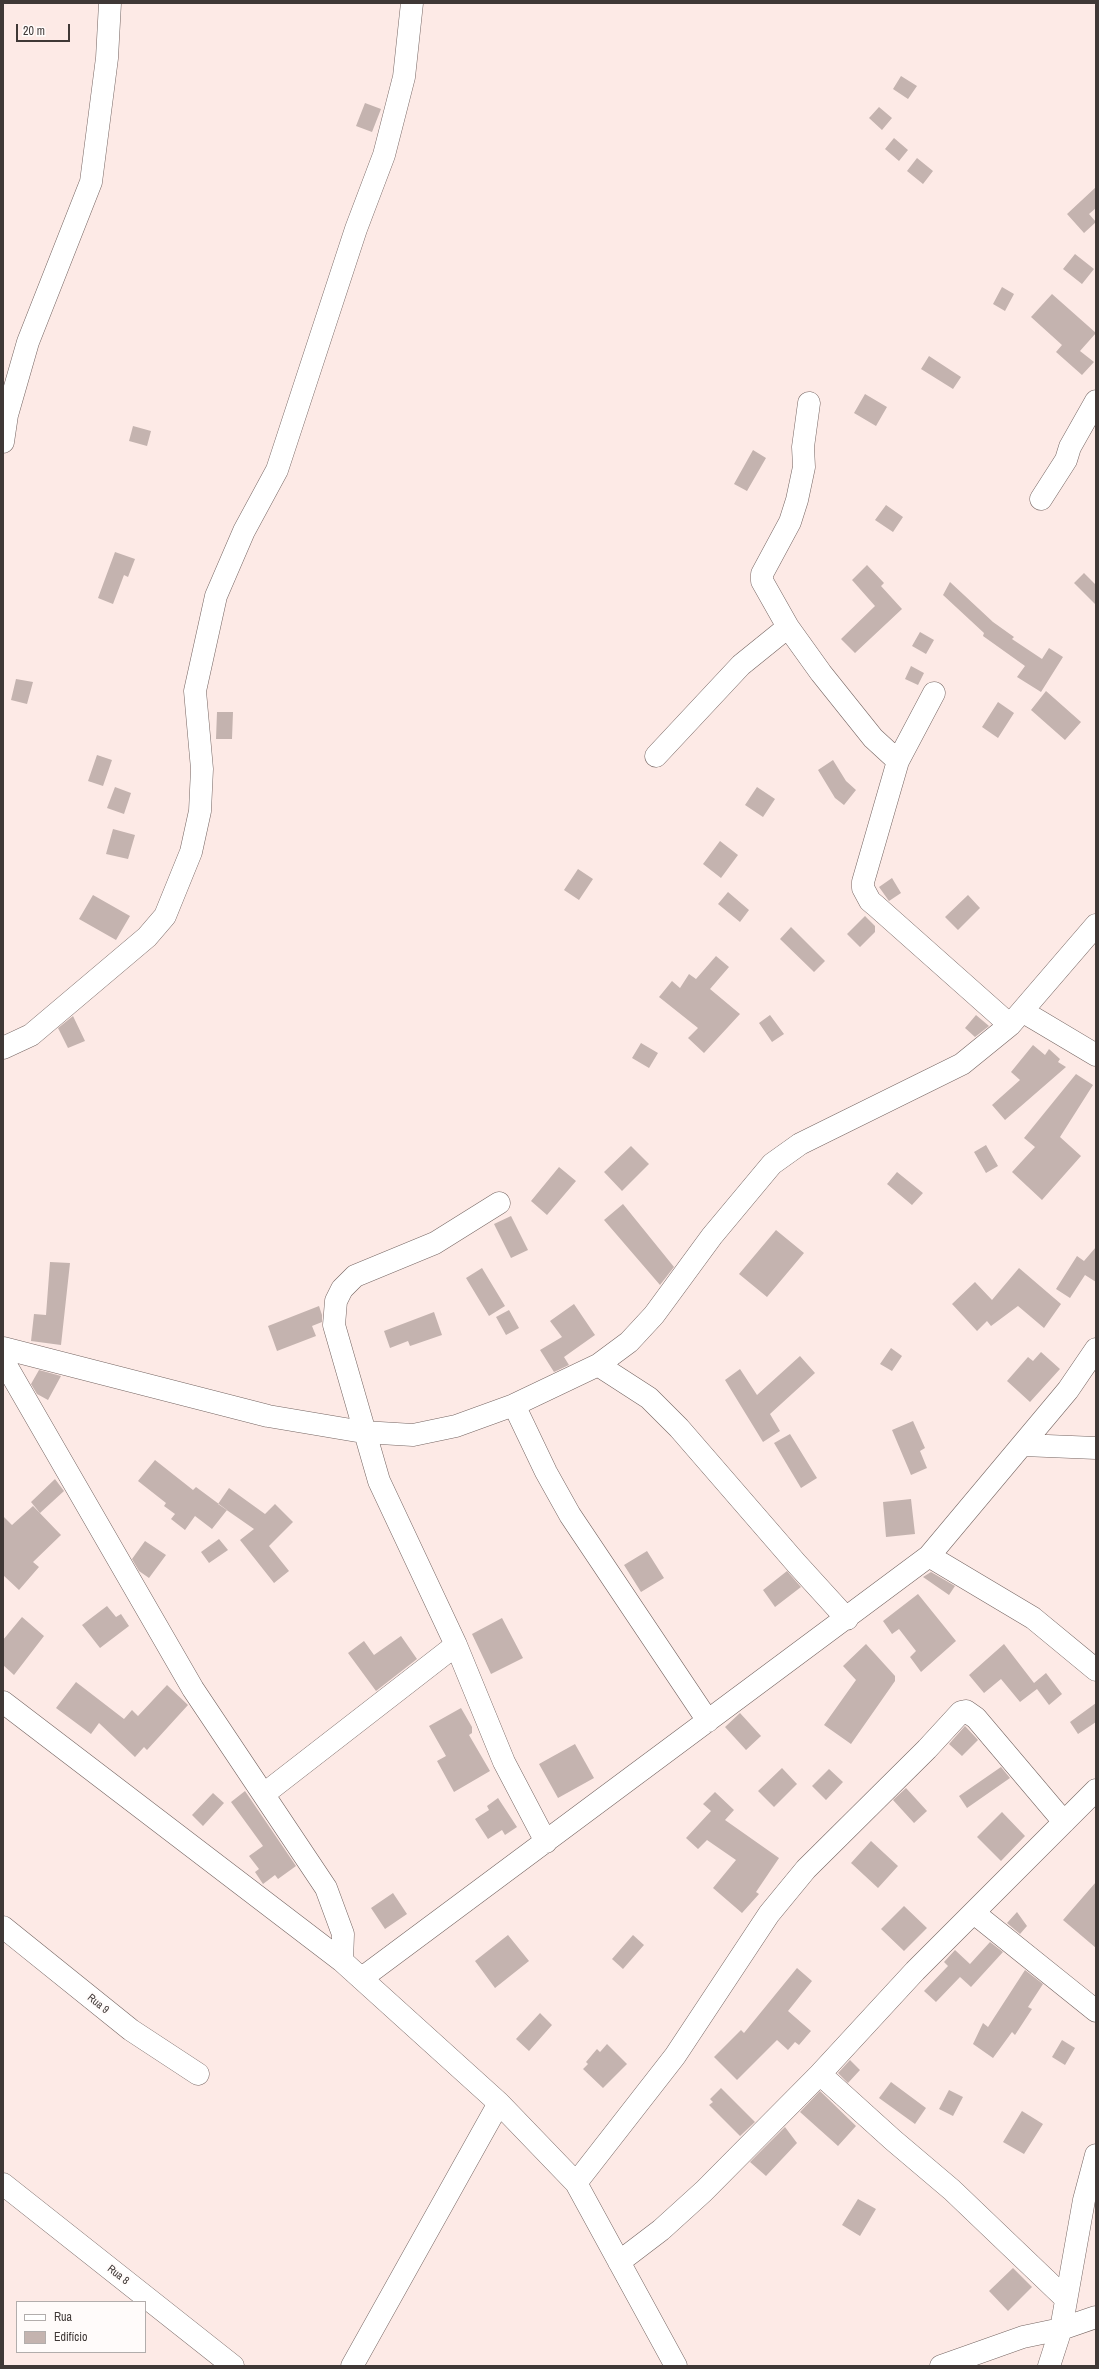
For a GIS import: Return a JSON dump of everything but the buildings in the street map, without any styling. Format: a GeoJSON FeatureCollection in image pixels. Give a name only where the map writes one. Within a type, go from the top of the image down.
{"type":"FeatureCollection","features":[{"type":"Feature","properties":{"kind":"street"},"geometry":{"type":"LineString","coordinates":[[3,442],[7,415],[28,342],[91,182],[106,58],[110,3]]}},
{"type":"Feature","properties":{"kind":"street"},"geometry":{"type":"LineString","coordinates":[[3,1048],[32,1035],[147,937],[165,916],[191,852],[200,811],[202,769],[196,691],[216,596],[244,531],[277,470],[356,229],[384,156],[404,77],[412,3]]}},
{"type":"Feature","properties":{"kind":"street"},"geometry":{"type":"LineString","coordinates":[[1041,498],[1066,460],[1070,447],[1096,401]]}},
{"type":"Feature","properties":{"kind":"street"},"geometry":{"type":"LineString","coordinates":[[809,403],[803,447],[804,467],[797,500],[790,522],[762,574],[762,581],[765,590],[788,627],[873,738],[898,761]]}},
{"type":"Feature","properties":{"kind":"street"},"geometry":{"type":"LineString","coordinates":[[656,756],[741,665],[788,627]]}},
{"type":"Feature","properties":{"kind":"street"},"geometry":{"type":"LineString","coordinates":[[934,693],[898,761],[863,882],[865,894],[876,906],[1016,1018],[1096,1055]]}},
{"type":"Feature","properties":{"kind":"street"},"geometry":{"type":"LineString","coordinates":[[3,1348],[268,1416],[363,1432],[412,1435],[456,1426],[514,1405],[598,1365],[629,1342],[654,1315],[712,1236],[772,1164],[800,1144],[962,1064],[1016,1018],[1096,925]]}},
{"type":"Feature","properties":{"kind":"street"},"geometry":{"type":"LineString","coordinates":[[499,1203],[435,1243],[355,1276],[342,1289],[336,1301],[334,1325],[363,1432],[379,1481],[456,1645],[504,1762],[546,1842]]}},
{"type":"Feature","properties":{"kind":"street"},"geometry":{"type":"LineString","coordinates":[[362,1978],[847,1619],[929,1556],[1068,1390],[1096,1349]]}},
{"type":"Feature","properties":{"kind":"street"},"geometry":{"type":"LineString","coordinates":[[3,1360],[193,1689],[326,1888],[343,1934],[342,1961]]}},
{"type":"Feature","properties":{"kind":"street"},"geometry":{"type":"LineString","coordinates":[[598,1365],[649,1398],[679,1428],[847,1619]]}},
{"type":"Feature","properties":{"kind":"street"},"geometry":{"type":"LineString","coordinates":[[514,1405],[546,1472],[570,1515],[708,1721]]}},
{"type":"Feature","properties":{"kind":"street"},"geometry":{"type":"LineString","coordinates":[[1023,1445],[1096,1448]]}},
{"type":"Feature","properties":{"kind":"street"},"geometry":{"type":"LineString","coordinates":[[929,1556],[1033,1618],[1096,1670]]}},
{"type":"Feature","properties":{"kind":"street"},"geometry":{"type":"LineString","coordinates":[[264,1794],[456,1645]]}},
{"type":"Feature","properties":{"kind":"street"},"geometry":{"type":"LineString","coordinates":[[3,1702],[342,1961],[499,2103],[576,2183],[676,2366]]}},
{"type":"Feature","properties":{"kind":"street"},"geometry":{"type":"LineString","coordinates":[[576,2183],[675,2056],[769,1914],[806,1869],[927,1749],[961,1712],[966,1710],[976,1718],[1064,1822]]}},
{"type":"Feature","properties":{"kind":"street"},"geometry":{"type":"LineString","coordinates":[[619,2262],[661,2230],[704,2191],[820,2074],[915,1971],[1096,1790]]}},
{"type":"Feature","properties":{"kind":"street"},"geometry":{"type":"LineString","coordinates":[[974,1913],[1096,2011]]}},
{"type":"Feature","properties":{"kind":"street","name":"Rua 9"},"geometry":{"type":"LineString","coordinates":[[3,1927],[131,2030],[198,2074]]}},
{"type":"Feature","properties":{"kind":"street"},"geometry":{"type":"LineString","coordinates":[[820,2074],[893,2140],[952,2190],[1066,2299]]}},
{"type":"Feature","properties":{"kind":"street"},"geometry":{"type":"LineString","coordinates":[[352,2366],[499,2103]]}},
{"type":"Feature","properties":{"kind":"street"},"geometry":{"type":"LineString","coordinates":[[1049,2366],[1061,2329],[1084,2200],[1096,2155]]}},
{"type":"Feature","properties":{"kind":"street","name":"Rua 8"},"geometry":{"type":"LineString","coordinates":[[3,2184],[233,2366]]}},
{"type":"Feature","properties":{"kind":"street"},"geometry":{"type":"LineString","coordinates":[[941,2366],[1023,2337],[1061,2329],[1096,2318]]}}]}
